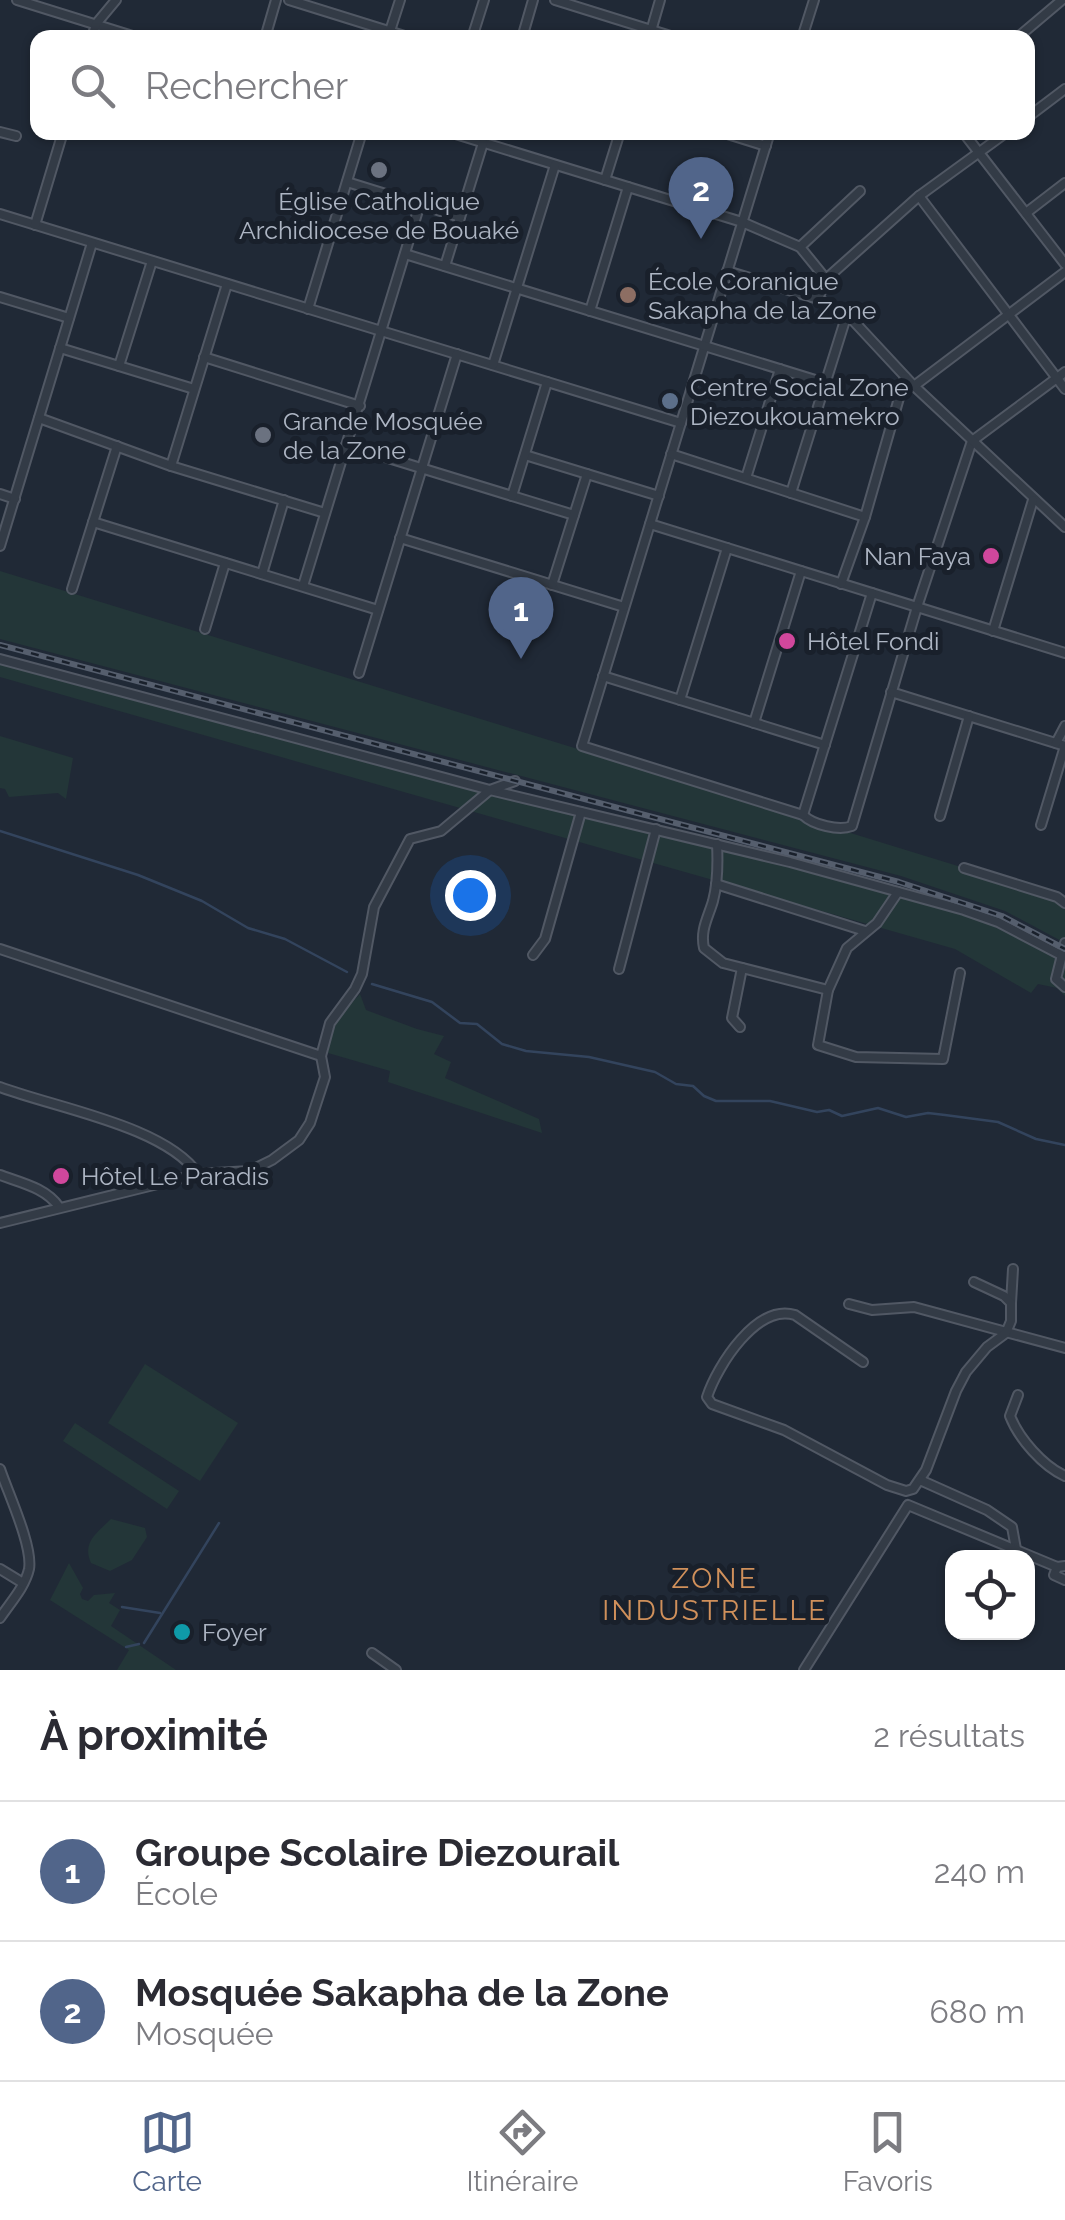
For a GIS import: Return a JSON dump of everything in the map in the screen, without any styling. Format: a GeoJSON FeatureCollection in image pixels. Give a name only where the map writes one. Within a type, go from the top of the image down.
{"type":"FeatureCollection","features":[{"type":"Feature","properties":{"kind":"street"},"geometry":{"type":"LineString","coordinates":[[17,0],[114,30]]}},
{"type":"Feature","properties":{"kind":"street"},"geometry":{"type":"LineString","coordinates":[[94,30],[116,0]]}},
{"type":"Feature","properties":{"kind":"street"},"geometry":{"type":"LineString","coordinates":[[267,30],[276,0]]}},
{"type":"Feature","properties":{"kind":"street"},"geometry":{"type":"LineString","coordinates":[[289,0],[320,5],[387,30]]}},
{"type":"Feature","properties":{"kind":"street"},"geometry":{"type":"LineString","coordinates":[[390,30],[400,0]]}},
{"type":"Feature","properties":{"kind":"street"},"geometry":{"type":"LineString","coordinates":[[475,30],[484,0]]}},
{"type":"Feature","properties":{"kind":"street"},"geometry":{"type":"LineString","coordinates":[[524,30],[533,0]]}},
{"type":"Feature","properties":{"kind":"street"},"geometry":{"type":"LineString","coordinates":[[556,0],[639,30]]}},
{"type":"Feature","properties":{"kind":"street"},"geometry":{"type":"LineString","coordinates":[[651,30],[660,0]]}},
{"type":"Feature","properties":{"kind":"street"},"geometry":{"type":"LineString","coordinates":[[803,0],[814,2],[805,30]]}},
{"type":"Feature","properties":{"kind":"street"},"geometry":{"type":"LineString","coordinates":[[1027,30],[1064,0]]}},
{"type":"Feature","properties":{"kind":"street"},"geometry":{"type":"LineString","coordinates":[[1035,112],[1065,88]]}},
{"type":"Feature","properties":{"kind":"street"},"geometry":{"type":"LineString","coordinates":[[0,132],[16,136]]}},
{"type":"Feature","properties":{"kind":"street"},"geometry":{"type":"LineString","coordinates":[[35,225],[61,140]]}},
{"type":"Feature","properties":{"kind":"street"},"geometry":{"type":"LineString","coordinates":[[308,308],[360,140]]}},
{"type":"Feature","properties":{"kind":"street"},"geometry":{"type":"LineString","coordinates":[[474,140],[742,222],[800,246],[826,279]]}},
{"type":"Feature","properties":{"kind":"street"},"geometry":{"type":"LineString","coordinates":[[445,266],[488,140]]}},
{"type":"Feature","properties":{"kind":"street"},"geometry":{"type":"LineString","coordinates":[[605,180],[618,140]]}},
{"type":"Feature","properties":{"kind":"street"},"geometry":{"type":"LineString","coordinates":[[747,140],[766,146]]}},
{"type":"Feature","properties":{"kind":"street"},"geometry":{"type":"LineString","coordinates":[[768,140],[582,746],[804,815],[815,823],[846,829],[852,826],[972,442],[1061,375]]}},
{"type":"Feature","properties":{"kind":"street"},"geometry":{"type":"LineString","coordinates":[[969,140],[1065,264]]}},
{"type":"Feature","properties":{"kind":"street"},"geometry":{"type":"LineString","coordinates":[[818,299],[826,279],[919,196],[996,140]]}},
{"type":"Feature","properties":{"kind":"street"},"geometry":{"type":"LineString","coordinates":[[493,365],[555,165]]}},
{"type":"Feature","properties":{"kind":"street"},"geometry":{"type":"LineString","coordinates":[[347,182],[460,217]]}},
{"type":"Feature","properties":{"kind":"street"},"geometry":{"type":"LineString","coordinates":[[1026,213],[1065,184]]}},
{"type":"Feature","properties":{"kind":"street"},"geometry":{"type":"LineString","coordinates":[[590,311],[628,187]]}},
{"type":"Feature","properties":{"kind":"street"},"geometry":{"type":"LineString","coordinates":[[800,246],[860,192]]}},
{"type":"Feature","properties":{"kind":"street"},"geometry":{"type":"LineString","coordinates":[[919,196],[1009,315],[1061,375],[1065,390]]}},
{"type":"Feature","properties":{"kind":"street"},"geometry":{"type":"LineString","coordinates":[[303,586],[420,204]]}},
{"type":"Feature","properties":{"kind":"street"},"geometry":{"type":"LineString","coordinates":[[0,214],[681,423]]}},
{"type":"Feature","properties":{"kind":"street"},"geometry":{"type":"LineString","coordinates":[[0,546],[92,242]]}},
{"type":"Feature","properties":{"kind":"street"},"geometry":{"type":"LineString","coordinates":[[404,254],[826,383]]}},
{"type":"Feature","properties":{"kind":"street"},"geometry":{"type":"LineString","coordinates":[[119,366],[152,261]]}},
{"type":"Feature","properties":{"kind":"street"},"geometry":{"type":"LineString","coordinates":[[728,272],[818,299],[847,314],[914,386],[1065,527]]}},
{"type":"Feature","properties":{"kind":"street"},"geometry":{"type":"LineString","coordinates":[[914,386],[1065,272]]}},
{"type":"Feature","properties":{"kind":"street"},"geometry":{"type":"LineString","coordinates":[[171,466],[226,284]]}},
{"type":"Feature","properties":{"kind":"street"},"geometry":{"type":"LineString","coordinates":[[0,297],[70,318]]}},
{"type":"Feature","properties":{"kind":"street"},"geometry":{"type":"LineString","coordinates":[[790,493],[847,314]]}},
{"type":"Feature","properties":{"kind":"street"},"geometry":{"type":"LineString","coordinates":[[60,348],[194,389]]}},
{"type":"Feature","properties":{"kind":"street"},"geometry":{"type":"LineString","coordinates":[[359,674],[457,354]]}},
{"type":"Feature","properties":{"kind":"street"},"geometry":{"type":"LineString","coordinates":[[204,356],[360,406]]}},
{"type":"Feature","properties":{"kind":"street"},"geometry":{"type":"LineString","coordinates":[[746,478],[780,369]]}},
{"type":"Feature","properties":{"kind":"street"},"geometry":{"type":"LineString","coordinates":[[842,584],[906,377]]}},
{"type":"Feature","properties":{"kind":"street"},"geometry":{"type":"LineString","coordinates":[[512,496],[547,382]]}},
{"type":"Feature","properties":{"kind":"street"},"geometry":{"type":"LineString","coordinates":[[39,418],[171,466],[325,513]]}},
{"type":"Feature","properties":{"kind":"street"},"geometry":{"type":"LineString","coordinates":[[346,444],[574,515]]}},
{"type":"Feature","properties":{"kind":"street"},"geometry":{"type":"LineString","coordinates":[[72,589],[117,446]]}},
{"type":"Feature","properties":{"kind":"street"},"geometry":{"type":"LineString","coordinates":[[671,454],[865,516]]}},
{"type":"Feature","properties":{"kind":"street"},"geometry":{"type":"LineString","coordinates":[[524,455],[658,496]]}},
{"type":"Feature","properties":{"kind":"street"},"geometry":{"type":"LineString","coordinates":[[552,585],[587,474]]}},
{"type":"Feature","properties":{"kind":"street"},"geometry":{"type":"LineString","coordinates":[[0,494],[16,499]]}},
{"type":"Feature","properties":{"kind":"street"},"geometry":{"type":"LineString","coordinates":[[262,574],[284,500]]}},
{"type":"Feature","properties":{"kind":"street"},"geometry":{"type":"LineString","coordinates":[[993,630],[1033,500]]}},
{"type":"Feature","properties":{"kind":"street"},"geometry":{"type":"LineString","coordinates":[[93,522],[378,610]]}},
{"type":"Feature","properties":{"kind":"street"},"geometry":{"type":"LineString","coordinates":[[650,524],[1065,653]]}},
{"type":"Feature","properties":{"kind":"street"},"geometry":{"type":"LineString","coordinates":[[400,538],[624,607]]}},
{"type":"Feature","properties":{"kind":"street"},"geometry":{"type":"LineString","coordinates":[[680,700],[727,548]]}},
{"type":"Feature","properties":{"kind":"street"},"geometry":{"type":"LineString","coordinates":[[205,629],[226,562]]}},
{"type":"Feature","properties":{"kind":"street"},"geometry":{"type":"LineString","coordinates":[[754,723],[801,571]]}},
{"type":"Feature","properties":{"kind":"street"},"geometry":{"type":"LineString","coordinates":[[804,815],[872,593]]}},
{"type":"Feature","properties":{"kind":"street"},"geometry":{"type":"LineString","coordinates":[[0,659],[490,790],[898,892],[998,922],[1061,955]]}},
{"type":"Feature","properties":{"kind":"street"},"geometry":{"type":"LineString","coordinates":[[603,676],[825,745]]}},
{"type":"Feature","properties":{"kind":"street"},"geometry":{"type":"LineString","coordinates":[[891,692],[1065,746],[1041,825]]}},
{"type":"Feature","properties":{"kind":"street"},"geometry":{"type":"LineString","coordinates":[[940,816],[969,716]]}},
{"type":"Feature","properties":{"kind":"street"},"geometry":{"type":"LineString","coordinates":[[1056,743],[1065,726]]}},
{"type":"Feature","properties":{"kind":"street"},"geometry":{"type":"LineString","coordinates":[[0,1223],[198,1174],[250,1171],[300,1140],[310,1123],[325,1077],[321,1056],[330,1022],[362,974],[374,907],[400,854],[410,839],[446,828],[490,790],[515,781]]}},
{"type":"Feature","properties":{"kind":"street"},"geometry":{"type":"LineString","coordinates":[[532,955],[545,938],[581,812]]}},
{"type":"Feature","properties":{"kind":"street"},"geometry":{"type":"LineString","coordinates":[[619,969],[656,829]]}},
{"type":"Feature","properties":{"kind":"street"},"geometry":{"type":"LineString","coordinates":[[717,844],[716,884],[702,932],[704,948],[714,958],[742,968],[828,990]]}},
{"type":"Feature","properties":{"kind":"street"},"geometry":{"type":"LineString","coordinates":[[964,868],[1057,897],[1065,903]]}},
{"type":"Feature","properties":{"kind":"street"},"geometry":{"type":"LineString","coordinates":[[716,884],[865,931]]}},
{"type":"Feature","properties":{"kind":"street"},"geometry":{"type":"LineString","coordinates":[[898,892],[877,924],[848,948],[828,990],[818,1040],[821,1048],[856,1057],[943,1058],[960,974]]}},
{"type":"Feature","properties":{"kind":"street"},"geometry":{"type":"LineString","coordinates":[[1065,943],[1056,979],[1065,987]]}},
{"type":"Feature","properties":{"kind":"street"},"geometry":{"type":"LineString","coordinates":[[0,948],[321,1056]]}},
{"type":"Feature","properties":{"kind":"street"},"geometry":{"type":"LineString","coordinates":[[740,1027],[732,1018],[742,968]]}},
{"type":"Feature","properties":{"kind":"street"},"geometry":{"type":"LineString","coordinates":[[0,1087],[150,1136],[180,1152],[198,1174]]}},
{"type":"Feature","properties":{"kind":"street"},"geometry":{"type":"LineString","coordinates":[[0,1175],[52,1196],[60,1207]]}},
{"type":"Feature","properties":{"kind":"street"},"geometry":{"type":"LineString","coordinates":[[862,1362],[795,1314],[786,1312],[771,1316],[728,1353],[708,1396],[712,1404],[784,1430],[887,1485],[906,1492],[912,1490],[920,1480],[966,1372],[1006,1332],[1011,1320],[1012,1269]]}},
{"type":"Feature","properties":{"kind":"street"},"geometry":{"type":"LineString","coordinates":[[974,1282],[1011,1303]]}},
{"type":"Feature","properties":{"kind":"street"},"geometry":{"type":"LineString","coordinates":[[849,1304],[872,1310],[914,1308],[1065,1348]]}},
{"type":"Feature","properties":{"kind":"street"},"geometry":{"type":"LineString","coordinates":[[1018,1394],[1010,1416],[1016,1430],[1054,1470],[1065,1476]]}},
{"type":"Feature","properties":{"kind":"street"},"geometry":{"type":"LineString","coordinates":[[0,1468],[30,1567],[0,1618]]}},
{"type":"Feature","properties":{"kind":"street"},"geometry":{"type":"LineString","coordinates":[[920,1480],[998,1516],[1012,1527],[1016,1550]]}},
{"type":"Feature","properties":{"kind":"street"},"geometry":{"type":"LineString","coordinates":[[804,1670],[910,1504],[1016,1550]]}},
{"type":"Feature","properties":{"kind":"street"},"geometry":{"type":"LineString","coordinates":[[1035,1557],[1061,1566],[1054,1575],[1065,1580]]}},
{"type":"Feature","properties":{"kind":"street"},"geometry":{"type":"LineString","coordinates":[[0,1568],[23,1583]]}},
{"type":"Feature","properties":{"kind":"street"},"geometry":{"type":"LineString","coordinates":[[372,1653],[396,1670]]}},
{"type":"Feature","properties":{"kind":"shaded area"},"geometry":{"type":"Polygon","coordinates":[[[0,571],[1065,899],[1065,943],[1005,911],[901,876],[0,639],[0,571]]]}},
{"type":"Feature","properties":{"kind":"shaded area"},"geometry":{"type":"Polygon","coordinates":[[[0,656],[964,914],[1032,943],[1065,963],[1065,996],[1057,988],[1038,984],[1031,993],[955,949],[0,677],[0,656]]]}},
{"type":"Feature","properties":{"kind":"shaded area"},"geometry":{"type":"Polygon","coordinates":[[[0,736],[73,758],[66,799],[58,793],[9,797],[0,788],[0,736]]]}},
{"type":"Feature","properties":{"kind":"shaded area"},"geometry":{"type":"Polygon","coordinates":[[[360,994],[366,1010],[444,1036],[434,1054],[451,1062],[445,1078],[539,1119],[542,1133],[388,1082],[390,1071],[328,1053],[333,1023],[360,994]]]}},
{"type":"Feature","properties":{"kind":"shaded area"},"geometry":{"type":"Polygon","coordinates":[[[145,1364],[238,1423],[200,1481],[108,1423],[145,1364]]]}},
{"type":"Feature","properties":{"kind":"shaded area"},"geometry":{"type":"Polygon","coordinates":[[[75,1423],[179,1491],[167,1509],[63,1441],[75,1423]]]}},
{"type":"Feature","properties":{"kind":"shaded area"},"geometry":{"type":"Polygon","coordinates":[[[111,1519],[145,1528],[147,1537],[132,1560],[110,1571],[91,1563],[88,1549],[111,1519]]]}},
{"type":"Feature","properties":{"kind":"shaded area"},"geometry":{"type":"Polygon","coordinates":[[[69,1563],[83,1588],[82,1599],[88,1601],[94,1595],[115,1593],[109,1603],[120,1610],[111,1626],[176,1670],[117,1670],[129,1650],[50,1600],[69,1563]]]}},
{"type":"Feature","properties":{"kind":"waterway"},"geometry":{"type":"LineString","coordinates":[[0,831],[138,875],[202,901],[248,928],[285,939],[347,972]]}},
{"type":"Feature","properties":{"kind":"waterway"},"geometry":{"type":"LineString","coordinates":[[372,984],[432,1002],[460,1023],[477,1024],[502,1044],[655,1072],[676,1084],[693,1086],[716,1101],[770,1101],[817,1112],[829,1110],[842,1116],[878,1108],[906,1117],[945,1115],[998,1122],[1036,1139],[1065,1145]]}},
{"type":"Feature","properties":{"kind":"waterway"},"geometry":{"type":"LineString","coordinates":[[144,1643],[219,1523]]}},
{"type":"Feature","properties":{"kind":"waterway"},"geometry":{"type":"LineString","coordinates":[[122,1607],[160,1613]]}},
{"type":"Feature","properties":{"kind":"waterway"},"geometry":{"type":"LineString","coordinates":[[126,1647],[139,1644]]}},
{"type":"Feature","properties":{"kind":"railway"},"geometry":{"type":"LineString","coordinates":[[0,645],[899,882],[1002,916],[1065,949]]}},
{"type":"Feature","properties":{"kind":"place","name":"Église Catholique Archidiocese de Bouaké"},"geometry":{"type":"Point","coordinates":[379,170]}},
{"type":"Feature","properties":{"kind":"place","name":"Mosquée Sakapha de la Zone"},"geometry":{"type":"Point","coordinates":[701,239]}},
{"type":"Feature","properties":{"kind":"place","name":"École Coranique Sakapha de la Zone"},"geometry":{"type":"Point","coordinates":[628,295]}},
{"type":"Feature","properties":{"kind":"place","name":"Centre Social Zone Diezoukouamekro"},"geometry":{"type":"Point","coordinates":[670,401]}},
{"type":"Feature","properties":{"kind":"place","name":"Grande Mosquée de la Zone"},"geometry":{"type":"Point","coordinates":[263,435]}},
{"type":"Feature","properties":{"kind":"place","name":"Nan Faya"},"geometry":{"type":"Point","coordinates":[991,556]}},
{"type":"Feature","properties":{"kind":"place","name":"Hôtel Fondi"},"geometry":{"type":"Point","coordinates":[787,641]}},
{"type":"Feature","properties":{"kind":"place","name":"Groupe Scolaire Diezourail"},"geometry":{"type":"Point","coordinates":[521,659]}},
{"type":"Feature","properties":{"kind":"place","name":"Hôtel Le Paradis"},"geometry":{"type":"Point","coordinates":[61,1176]}},
{"type":"Feature","properties":{"kind":"place","name":"Foyer"},"geometry":{"type":"Point","coordinates":[182,1632]}},
{"type":"Feature","properties":{"kind":"district","name":"ZONE INDUSTRIELLE"},"geometry":{"type":"Point","coordinates":[715,1594]}}]}
